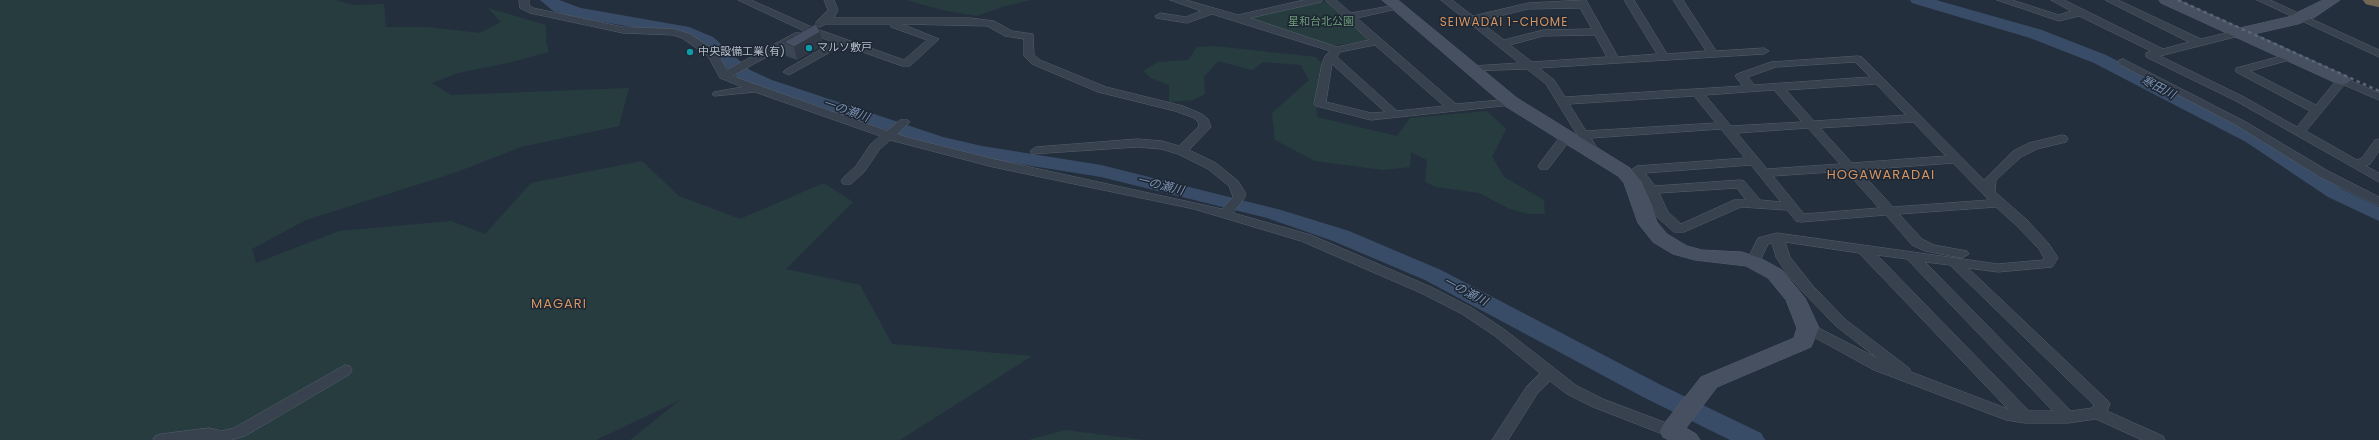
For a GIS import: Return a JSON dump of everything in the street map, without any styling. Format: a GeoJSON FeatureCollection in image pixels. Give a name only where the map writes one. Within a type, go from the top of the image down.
{"type":"FeatureCollection","features":[{"type":"Feature","properties":{"kind":"highway"},"geometry":{"type":"LineString","coordinates":[[2372,0],[2379,2]]}},
{"type":"Feature","properties":{"kind":"street"},"geometry":{"type":"LineString","coordinates":[[524,0],[524,6],[530,10],[623,30],[674,32],[686,36],[712,54],[726,74],[755,89],[888,134],[962,156],[1228,210],[1306,238],[1426,290],[1467,311],[1528,354],[1549,373],[1572,390],[1598,403],[1679,431],[1692,403],[1709,382],[1803,342],[1808,328]]}},
{"type":"Feature","properties":{"kind":"street"},"geometry":{"type":"LineString","coordinates":[[743,0],[810,30],[906,64],[934,39],[886,21]]}},
{"type":"Feature","properties":{"kind":"street"},"geometry":{"type":"LineString","coordinates":[[726,74],[810,30],[824,21],[833,10],[829,0]]}},
{"type":"Feature","properties":{"kind":"street"},"geometry":{"type":"LineString","coordinates":[[1180,1],[1197,0]]}},
{"type":"Feature","properties":{"kind":"street"},"geometry":{"type":"LineString","coordinates":[[1238,18],[1317,0]]}},
{"type":"Feature","properties":{"kind":"street"},"geometry":{"type":"LineString","coordinates":[[1330,0],[1453,108]]}},
{"type":"Feature","properties":{"kind":"street"},"geometry":{"type":"LineString","coordinates":[[1446,0],[1550,82],[1563,101],[1575,136]]}},
{"type":"Feature","properties":{"kind":"street"},"geometry":{"type":"LineString","coordinates":[[1629,0],[1664,57]]}},
{"type":"Feature","properties":{"kind":"street"},"geometry":{"type":"LineString","coordinates":[[1678,0],[1713,54]]}},
{"type":"Feature","properties":{"kind":"street"},"geometry":{"type":"LineString","coordinates":[[2002,0],[2059,18],[2081,12]]}},
{"type":"Feature","properties":{"kind":"street"},"geometry":{"type":"LineString","coordinates":[[2056,0],[2162,52]]}},
{"type":"Feature","properties":{"kind":"street"},"geometry":{"type":"LineString","coordinates":[[2110,0],[2200,43]]}},
{"type":"Feature","properties":{"kind":"street"},"geometry":{"type":"LineString","coordinates":[[2166,0],[2379,97]]}},
{"type":"Feature","properties":{"kind":"street"},"geometry":{"type":"LineString","coordinates":[[2262,0],[2379,54]]}},
{"type":"Feature","properties":{"kind":"street"},"geometry":{"type":"LineString","coordinates":[[2333,0],[2300,18],[2150,55],[2299,132],[2379,178]]}},
{"type":"Feature","properties":{"kind":"street"},"geometry":{"type":"LineString","coordinates":[[1180,1],[1238,18],[1333,53],[1394,114]]}},
{"type":"Feature","properties":{"kind":"street"},"geometry":{"type":"LineString","coordinates":[[1472,20],[1528,6],[1582,2],[1614,60]]}},
{"type":"Feature","properties":{"kind":"street"},"geometry":{"type":"LineString","coordinates":[[1349,17],[1393,3],[1473,69],[1510,102],[1575,136],[1594,153],[1632,172],[1651,190],[1662,214],[1679,229],[1739,203],[1755,202],[1791,206]]}},
{"type":"Feature","properties":{"kind":"street"},"geometry":{"type":"LineString","coordinates":[[1160,16],[1187,20],[1212,10]]}},
{"type":"Feature","properties":{"kind":"street"},"geometry":{"type":"LineString","coordinates":[[824,21],[979,22],[990,23],[1009,34],[1029,36],[1029,56],[1036,62],[1102,90],[1179,108],[1198,116],[1204,121],[1205,127],[1191,139],[1182,151]]}},
{"type":"Feature","properties":{"kind":"street"},"geometry":{"type":"LineString","coordinates":[[1502,44],[1543,33],[1599,32]]}},
{"type":"Feature","properties":{"kind":"street"},"geometry":{"type":"LineString","coordinates":[[1333,53],[1377,41]]}},
{"type":"Feature","properties":{"kind":"street"},"geometry":{"type":"LineString","coordinates":[[789,72],[841,42]]}},
{"type":"Feature","properties":{"kind":"street"},"geometry":{"type":"LineString","coordinates":[[1473,69],[1764,51]]}},
{"type":"Feature","properties":{"kind":"street"},"geometry":{"type":"LineString","coordinates":[[1333,53],[1320,104],[1371,117],[1510,102]]}},
{"type":"Feature","properties":{"kind":"street"},"geometry":{"type":"LineString","coordinates":[[2290,57],[2240,70],[2317,110]]}},
{"type":"Feature","properties":{"kind":"street"},"geometry":{"type":"LineString","coordinates":[[1751,89],[1741,76],[1776,64],[1858,59],[2000,204],[2022,223],[2051,258],[2047,264],[1998,268],[1953,261],[1865,251],[1777,237],[1763,241],[1753,262]]}},
{"type":"Feature","properties":{"kind":"street"},"geometry":{"type":"LineString","coordinates":[[2123,62],[2240,123],[2324,174],[2379,202]]}},
{"type":"Feature","properties":{"kind":"street"},"geometry":{"type":"LineString","coordinates":[[1563,101],[1879,80]]}},
{"type":"Feature","properties":{"kind":"street"},"geometry":{"type":"LineString","coordinates":[[2299,132],[2342,80]]}},
{"type":"Feature","properties":{"kind":"street"},"geometry":{"type":"LineString","coordinates":[[1777,87],[1917,242],[1930,248],[2003,261],[2020,266]]}},
{"type":"Feature","properties":{"kind":"street"},"geometry":{"type":"LineString","coordinates":[[718,94],[755,89]]}},
{"type":"Feature","properties":{"kind":"street"},"geometry":{"type":"LineString","coordinates":[[1696,92],[1724,128],[1754,161],[1801,218],[2000,204]]}},
{"type":"Feature","properties":{"kind":"street"},"geometry":{"type":"LineString","coordinates":[[1544,166],[1575,136],[1811,125],[1916,118]]}},
{"type":"Feature","properties":{"kind":"street"},"geometry":{"type":"LineString","coordinates":[[847,181],[861,168],[874,148],[902,123]]}},
{"type":"Feature","properties":{"kind":"street"},"geometry":{"type":"LineString","coordinates":[[1989,192],[1990,180],[2017,154],[2033,146],[2062,139]]}},
{"type":"Feature","properties":{"kind":"street"},"geometry":{"type":"LineString","coordinates":[[1036,151],[1137,143],[1162,145],[1182,151],[1217,169],[1234,184],[1240,192],[1239,197],[1228,210]]}},
{"type":"Feature","properties":{"kind":"street"},"geometry":{"type":"LineString","coordinates":[[2357,165],[2366,161],[2379,143]]}},
{"type":"Feature","properties":{"kind":"street"},"geometry":{"type":"LineString","coordinates":[[1764,173],[1956,159]]}},
{"type":"Feature","properties":{"kind":"street"},"geometry":{"type":"LineString","coordinates":[[1632,172],[1754,161]]}},
{"type":"Feature","properties":{"kind":"street"},"geometry":{"type":"LineString","coordinates":[[1632,172],[1633,182],[1648,223],[1660,238],[1680,250],[1702,256],[1742,258],[1775,274],[1794,298],[1808,328],[1879,366],[2006,414],[2025,417],[2068,417],[2098,413],[2157,440]]}},
{"type":"Feature","properties":{"kind":"street"},"geometry":{"type":"LineString","coordinates":[[1651,190],[1740,184],[1755,202]]}},
{"type":"Feature","properties":{"kind":"street"},"geometry":{"type":"LineString","coordinates":[[1777,237],[1783,257],[1792,271],[1814,295],[1841,323],[1913,379]]}},
{"type":"Feature","properties":{"kind":"street"},"geometry":{"type":"LineString","coordinates":[[1865,251],[2025,417]]}},
{"type":"Feature","properties":{"kind":"street"},"geometry":{"type":"LineString","coordinates":[[1912,257],[2068,417]]}},
{"type":"Feature","properties":{"kind":"street"},"geometry":{"type":"LineString","coordinates":[[1953,261],[2102,404],[2098,413]]}},
{"type":"Feature","properties":{"kind":"street"},"geometry":{"type":"LineString","coordinates":[[161,440],[209,434],[222,437],[239,432],[345,370]]}},
{"type":"Feature","properties":{"kind":"street"},"geometry":{"type":"LineString","coordinates":[[1500,440],[1505,435],[1532,390],[1549,373]]}},
{"type":"Feature","properties":{"kind":"green space"},"geometry":{"type":"Polygon","coordinates":[[[0,0],[336,0],[353,5],[384,4],[386,27],[428,27],[480,33],[501,22],[488,8],[546,25],[546,42],[549,52],[512,62],[458,73],[432,83],[451,95],[629,88],[619,126],[521,147],[457,172],[306,220],[252,249],[256,263],[339,231],[451,221],[485,234],[531,183],[642,161],[679,196],[740,219],[824,183],[853,202],[786,269],[860,285],[892,344],[1032,356],[900,440],[630,440],[680,400],[596,440],[0,440],[0,0]]]}},
{"type":"Feature","properties":{"kind":"green space"},"geometry":{"type":"Polygon","coordinates":[[[906,0],[1031,0],[1005,6],[977,16],[942,10],[906,0]]]}},
{"type":"Feature","properties":{"kind":"green space","name":"星和台北公園"},"geometry":{"type":"Polygon","coordinates":[[[1323,1],[1327,2],[1368,38],[1368,40],[1333,46],[1250,19],[1250,17],[1323,1]]]}},
{"type":"Feature","properties":{"kind":"green space"},"geometry":{"type":"Polygon","coordinates":[[[1214,46],[1316,57],[1322,64],[1316,100],[1317,117],[1397,136],[1410,118],[1487,111],[1506,129],[1492,157],[1504,177],[1544,200],[1545,214],[1529,214],[1510,209],[1479,193],[1436,187],[1425,182],[1427,160],[1411,152],[1410,167],[1383,170],[1315,161],[1275,140],[1272,113],[1309,80],[1301,65],[1263,62],[1252,70],[1218,61],[1204,77],[1205,94],[1193,100],[1169,102],[1169,85],[1151,78],[1143,71],[1158,62],[1188,60],[1197,47],[1214,46]]]}},
{"type":"Feature","properties":{"kind":"green space"},"geometry":{"type":"Polygon","coordinates":[[[1065,430],[1144,440],[1028,440],[1065,430]]]}},
{"type":"Feature","properties":{"kind":"building"},"geometry":{"type":"Polygon","coordinates":[[[816,24],[820,32],[794,47],[784,42],[816,24]]]}},
{"type":"Feature","properties":{"kind":"waterway","name":"一の瀬川"},"geometry":{"type":"LineString","coordinates":[[548,0],[559,7],[579,13],[683,31],[707,41],[744,74],[766,84],[937,141],[982,152],[1101,171],[1274,214],[1341,236],[1433,275],[1652,391],[1752,440]]}},
{"type":"Feature","properties":{"kind":"waterway","name":"寒田川"},"geometry":{"type":"LineString","coordinates":[[1918,0],[2036,34],[2100,59],[2150,83],[2253,138],[2335,193],[2379,215]]}},
{"type":"Feature","properties":{"kind":"railway"},"geometry":{"type":"LineString","coordinates":[[2178,0],[2379,91]]}},
{"type":"Feature","properties":{"kind":"place","name":"マルソ敷戸"},"geometry":{"type":"Point","coordinates":[809,48]}},
{"type":"Feature","properties":{"kind":"place","name":"中央設備工業(有)"},"geometry":{"type":"Point","coordinates":[690,52]}},
{"type":"Feature","properties":{"kind":"district","name":"SEIWADAI 1-CHOME"},"geometry":{"type":"Point","coordinates":[1504,23]}},
{"type":"Feature","properties":{"kind":"district","name":"HOGAWARADAI"},"geometry":{"type":"Point","coordinates":[1881,176]}},
{"type":"Feature","properties":{"kind":"district","name":"MAGARI"},"geometry":{"type":"Point","coordinates":[559,305]}}]}
